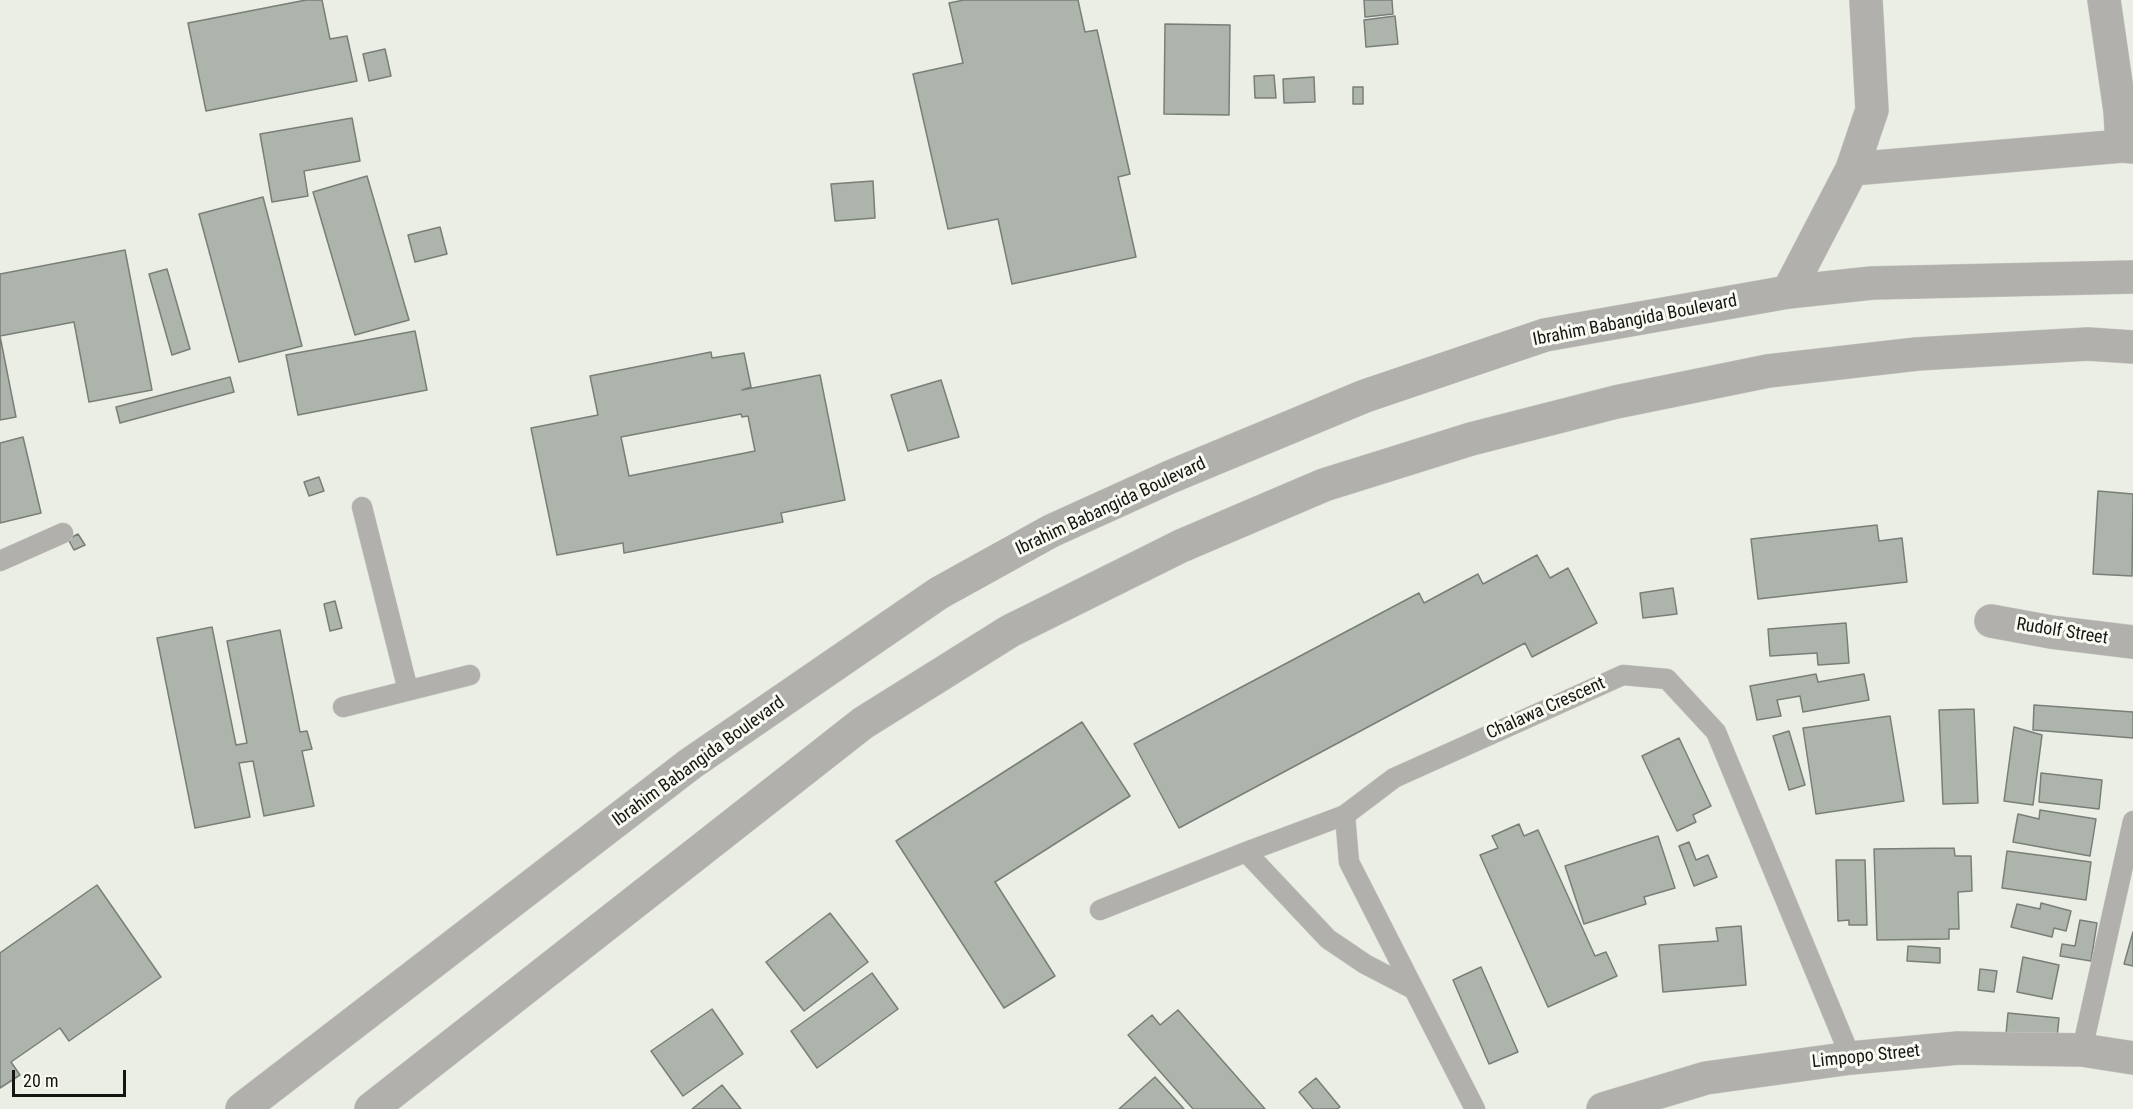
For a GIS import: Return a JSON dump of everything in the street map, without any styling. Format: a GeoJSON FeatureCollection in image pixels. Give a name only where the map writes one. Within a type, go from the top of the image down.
{"type":"FeatureCollection","features":[{"type":"Feature","properties":{"kind":"street"},"geometry":{"type":"LineString","coordinates":[[1788,292],[1852,168],[1872,110],[1866,0]]}},
{"type":"Feature","properties":{"kind":"street"},"geometry":{"type":"LineString","coordinates":[[1852,168],[2128,146],[2104,0]]}},
{"type":"Feature","properties":{"kind":"street","name":"Ibrahim Babangida Boulevard"},"geometry":{"type":"LineString","coordinates":[[242,1109],[690,764],[939,593],[1051,531],[1170,477],[1365,396],[1545,335],[1788,292],[1872,283],[2133,277]]}},
{"type":"Feature","properties":{"kind":"street"},"geometry":{"type":"LineString","coordinates":[[371,1109],[863,723],[1010,631],[1192,541],[1324,485],[1471,439],[1616,402],[1768,371],[1905,355],[2088,344],[2133,347]]}},
{"type":"Feature","properties":{"kind":"street","name":"Rudolf Street"},"geometry":{"type":"LineString","coordinates":[[1991,621],[2051,632],[2133,642]]}},
{"type":"Feature","properties":{"kind":"street","name":"Limpopo Street"},"geometry":{"type":"LineString","coordinates":[[1603,1109],[1706,1078],[1851,1058],[1958,1048],[2082,1050],[2133,1058]]}},
{"type":"Feature","properties":{"kind":"lane"},"geometry":{"type":"LineString","coordinates":[[362,507],[408,690]]}},
{"type":"Feature","properties":{"kind":"lane"},"geometry":{"type":"LineString","coordinates":[[0,561],[63,533]]}},
{"type":"Feature","properties":{"kind":"lane"},"geometry":{"type":"LineString","coordinates":[[343,707],[470,675]]}},
{"type":"Feature","properties":{"kind":"lane","name":"Chalawa Crescent"},"geometry":{"type":"LineString","coordinates":[[1100,910],[1345,815],[1394,778],[1623,675],[1667,679],[1716,732],[1851,1058]]}},
{"type":"Feature","properties":{"kind":"lane"},"geometry":{"type":"LineString","coordinates":[[1345,815],[1349,862],[1475,1109]]}},
{"type":"Feature","properties":{"kind":"lane"},"geometry":{"type":"LineString","coordinates":[[2082,1050],[2133,822]]}},
{"type":"Feature","properties":{"kind":"lane"},"geometry":{"type":"LineString","coordinates":[[1246,852],[1328,939],[1365,964],[1413,989]]}},
{"type":"Feature","properties":{"kind":"building"},"geometry":{"type":"Polygon","coordinates":[[[306,0],[322,0],[330,39],[347,36],[357,81],[206,111],[188,23],[306,0]]]}},
{"type":"Feature","properties":{"kind":"building"},"geometry":{"type":"Polygon","coordinates":[[[964,0],[1078,0],[1085,32],[1097,30],[1130,174],[1118,177],[1136,257],[1012,284],[998,219],[948,229],[913,74],[963,63],[949,3],[964,0]]]}},
{"type":"Feature","properties":{"kind":"building"},"geometry":{"type":"Polygon","coordinates":[[[1364,0],[1392,0],[1393,14],[1365,17],[1364,0]]]}},
{"type":"Feature","properties":{"kind":"building"},"geometry":{"type":"Polygon","coordinates":[[[1395,16],[1398,44],[1366,47],[1364,20],[1395,16]]]}},
{"type":"Feature","properties":{"kind":"building"},"geometry":{"type":"Polygon","coordinates":[[[1165,24],[1230,25],[1229,115],[1164,114],[1165,24]]]}},
{"type":"Feature","properties":{"kind":"building"},"geometry":{"type":"Polygon","coordinates":[[[385,49],[391,76],[369,81],[363,54],[385,49]]]}},
{"type":"Feature","properties":{"kind":"building"},"geometry":{"type":"Polygon","coordinates":[[[1274,75],[1276,98],[1255,98],[1254,76],[1274,75]]]}},
{"type":"Feature","properties":{"kind":"building"},"geometry":{"type":"Polygon","coordinates":[[[1314,77],[1315,102],[1284,103],[1283,79],[1314,77]]]}},
{"type":"Feature","properties":{"kind":"building"},"geometry":{"type":"Polygon","coordinates":[[[1353,87],[1363,87],[1363,104],[1353,104],[1353,87]]]}},
{"type":"Feature","properties":{"kind":"building"},"geometry":{"type":"Polygon","coordinates":[[[352,118],[360,161],[304,171],[308,196],[272,202],[260,134],[352,118]]]}},
{"type":"Feature","properties":{"kind":"building"},"geometry":{"type":"Polygon","coordinates":[[[367,176],[409,320],[355,335],[313,192],[367,176]]]}},
{"type":"Feature","properties":{"kind":"building"},"geometry":{"type":"Polygon","coordinates":[[[873,181],[875,218],[835,221],[831,184],[873,181]]]}},
{"type":"Feature","properties":{"kind":"building"},"geometry":{"type":"Polygon","coordinates":[[[263,197],[302,346],[239,362],[199,214],[263,197]]]}},
{"type":"Feature","properties":{"kind":"building"},"geometry":{"type":"Polygon","coordinates":[[[440,227],[447,254],[415,262],[408,235],[440,227]]]}},
{"type":"Feature","properties":{"kind":"building"},"geometry":{"type":"Polygon","coordinates":[[[125,250],[152,390],[89,402],[74,322],[0,336],[0,274],[125,250]]]}},
{"type":"Feature","properties":{"kind":"building"},"geometry":{"type":"Polygon","coordinates":[[[167,269],[190,349],[172,355],[149,274],[167,269]]]}},
{"type":"Feature","properties":{"kind":"building"},"geometry":{"type":"Polygon","coordinates":[[[415,331],[427,390],[298,415],[286,355],[415,331]]]}},
{"type":"Feature","properties":{"kind":"building"},"geometry":{"type":"Polygon","coordinates":[[[0,336],[16,417],[0,420],[0,336]]]}},
{"type":"Feature","properties":{"kind":"building"},"geometry":{"type":"Polygon","coordinates":[[[711,352],[712,358],[744,353],[751,387],[742,390],[820,375],[845,500],[781,513],[783,522],[624,553],[623,543],[557,555],[531,428],[598,415],[590,376],[711,352]],[[741,414],[621,437],[629,476],[755,451],[748,416],[742,417],[741,414]]]}},
{"type":"Feature","properties":{"kind":"building"},"geometry":{"type":"Polygon","coordinates":[[[230,377],[234,392],[120,423],[116,407],[230,377]]]}},
{"type":"Feature","properties":{"kind":"building"},"geometry":{"type":"Polygon","coordinates":[[[941,380],[959,437],[908,451],[891,395],[941,380]]]}},
{"type":"Feature","properties":{"kind":"building"},"geometry":{"type":"Polygon","coordinates":[[[23,437],[41,513],[0,523],[0,443],[23,437]]]}},
{"type":"Feature","properties":{"kind":"building"},"geometry":{"type":"Polygon","coordinates":[[[319,477],[324,491],[309,496],[304,482],[319,477]]]}},
{"type":"Feature","properties":{"kind":"building"},"geometry":{"type":"Polygon","coordinates":[[[2098,491],[2133,494],[2132,576],[2093,574],[2098,491]]]}},
{"type":"Feature","properties":{"kind":"building"},"geometry":{"type":"Polygon","coordinates":[[[1877,525],[1879,541],[1902,538],[1907,582],[1758,599],[1751,539],[1877,525]]]}},
{"type":"Feature","properties":{"kind":"building"},"geometry":{"type":"Polygon","coordinates":[[[78,534],[85,545],[74,550],[68,539],[78,534]]]}},
{"type":"Feature","properties":{"kind":"building"},"geometry":{"type":"Polygon","coordinates":[[[1537,555],[1550,578],[1568,568],[1597,623],[1532,657],[1525,643],[1179,828],[1134,744],[1419,593],[1424,603],[1478,574],[1483,584],[1537,555]]]}},
{"type":"Feature","properties":{"kind":"building"},"geometry":{"type":"Polygon","coordinates":[[[1673,588],[1677,614],[1643,618],[1640,593],[1673,588]]]}},
{"type":"Feature","properties":{"kind":"building"},"geometry":{"type":"Polygon","coordinates":[[[335,601],[342,628],[330,631],[324,604],[335,601]]]}},
{"type":"Feature","properties":{"kind":"building"},"geometry":{"type":"Polygon","coordinates":[[[1846,623],[1849,663],[1818,665],[1817,653],[1770,656],[1768,629],[1846,623]]]}},
{"type":"Feature","properties":{"kind":"building"},"geometry":{"type":"Polygon","coordinates":[[[212,627],[236,745],[247,743],[227,641],[280,630],[300,732],[307,731],[312,749],[302,751],[314,806],[264,816],[253,761],[239,763],[250,817],[195,828],[157,638],[212,627]]]}},
{"type":"Feature","properties":{"kind":"building"},"geometry":{"type":"Polygon","coordinates":[[[1816,674],[1818,682],[1864,674],[1869,700],[1803,712],[1800,696],[1777,700],[1781,716],[1757,720],[1750,686],[1816,674]]]}},
{"type":"Feature","properties":{"kind":"building"},"geometry":{"type":"Polygon","coordinates":[[[2034,705],[2133,712],[2133,738],[2033,730],[2034,705]]]}},
{"type":"Feature","properties":{"kind":"building"},"geometry":{"type":"Polygon","coordinates":[[[1974,709],[1978,803],[1943,804],[1939,710],[1974,709]]]}},
{"type":"Feature","properties":{"kind":"building"},"geometry":{"type":"Polygon","coordinates":[[[1890,716],[1904,801],[1816,814],[1803,728],[1890,716]]]}},
{"type":"Feature","properties":{"kind":"building"},"geometry":{"type":"Polygon","coordinates":[[[1082,722],[1130,796],[995,882],[1055,976],[1004,1008],[896,841],[1082,722]]]}},
{"type":"Feature","properties":{"kind":"building"},"geometry":{"type":"Polygon","coordinates":[[[2014,727],[2042,735],[2033,805],[2004,801],[2014,727]]]}},
{"type":"Feature","properties":{"kind":"building"},"geometry":{"type":"Polygon","coordinates":[[[1789,731],[1805,785],[1789,790],[1773,736],[1789,731]]]}},
{"type":"Feature","properties":{"kind":"building"},"geometry":{"type":"Polygon","coordinates":[[[1679,738],[1711,806],[1693,815],[1696,822],[1677,831],[1642,756],[1679,738]]]}},
{"type":"Feature","properties":{"kind":"building"},"geometry":{"type":"Polygon","coordinates":[[[2041,773],[2102,780],[2099,809],[2039,802],[2041,773]]]}},
{"type":"Feature","properties":{"kind":"building"},"geometry":{"type":"Polygon","coordinates":[[[2040,810],[2096,819],[2090,856],[2013,842],[2018,814],[2039,819],[2040,810]]]}},
{"type":"Feature","properties":{"kind":"building"},"geometry":{"type":"Polygon","coordinates":[[[1519,824],[1524,836],[1538,830],[1595,956],[1606,952],[1617,976],[1548,1007],[1480,855],[1498,848],[1492,836],[1519,824]]]}},
{"type":"Feature","properties":{"kind":"building"},"geometry":{"type":"Polygon","coordinates":[[[1658,836],[1675,888],[1644,897],[1646,904],[1584,924],[1565,866],[1658,836]]]}},
{"type":"Feature","properties":{"kind":"building"},"geometry":{"type":"Polygon","coordinates":[[[1689,842],[1696,860],[1708,855],[1717,877],[1694,886],[1679,846],[1689,842]]]}},
{"type":"Feature","properties":{"kind":"building"},"geometry":{"type":"Polygon","coordinates":[[[1954,848],[1955,856],[1971,856],[1972,891],[1958,892],[1959,929],[1949,929],[1949,939],[1877,940],[1874,849],[1954,848]]]}},
{"type":"Feature","properties":{"kind":"building"},"geometry":{"type":"Polygon","coordinates":[[[2007,851],[2091,862],[2086,900],[2002,888],[2007,851]]]}},
{"type":"Feature","properties":{"kind":"building"},"geometry":{"type":"Polygon","coordinates":[[[1836,860],[1865,860],[1867,925],[1849,925],[1849,920],[1838,921],[1836,860]]]}},
{"type":"Feature","properties":{"kind":"building"},"geometry":{"type":"Polygon","coordinates":[[[97,885],[161,977],[69,1041],[60,1028],[11,1062],[20,1075],[0,1088],[0,953],[97,885]]]}},
{"type":"Feature","properties":{"kind":"building"},"geometry":{"type":"Polygon","coordinates":[[[2041,903],[2071,911],[2066,931],[2054,928],[2052,937],[2011,927],[2017,904],[2040,909],[2041,903]]]}},
{"type":"Feature","properties":{"kind":"building"},"geometry":{"type":"Polygon","coordinates":[[[830,913],[868,962],[804,1011],[766,962],[830,913]]]}},
{"type":"Feature","properties":{"kind":"building"},"geometry":{"type":"Polygon","coordinates":[[[2080,920],[2097,923],[2091,961],[2060,956],[2062,944],[2075,946],[2080,920]]]}},
{"type":"Feature","properties":{"kind":"building"},"geometry":{"type":"Polygon","coordinates":[[[1741,926],[1746,985],[1663,992],[1659,945],[1718,941],[1716,928],[1741,926]]]}},
{"type":"Feature","properties":{"kind":"building"},"geometry":{"type":"Polygon","coordinates":[[[2133,932],[2133,966],[2124,964],[2133,932]]]}},
{"type":"Feature","properties":{"kind":"building"},"geometry":{"type":"Polygon","coordinates":[[[1908,946],[1940,948],[1940,963],[1907,961],[1908,946]]]}},
{"type":"Feature","properties":{"kind":"building"},"geometry":{"type":"Polygon","coordinates":[[[2023,957],[2059,965],[2052,999],[2017,992],[2023,957]]]}},
{"type":"Feature","properties":{"kind":"building"},"geometry":{"type":"Polygon","coordinates":[[[1481,967],[1518,1052],[1489,1064],[1453,980],[1481,967]]]}},
{"type":"Feature","properties":{"kind":"building"},"geometry":{"type":"Polygon","coordinates":[[[1980,969],[1997,971],[1994,992],[1978,990],[1980,969]]]}},
{"type":"Feature","properties":{"kind":"building"},"geometry":{"type":"Polygon","coordinates":[[[872,973],[898,1009],[817,1068],[791,1031],[872,973]]]}},
{"type":"Feature","properties":{"kind":"building"},"geometry":{"type":"Polygon","coordinates":[[[712,1009],[743,1054],[683,1096],[651,1051],[712,1009]]]}},
{"type":"Feature","properties":{"kind":"building"},"geometry":{"type":"Polygon","coordinates":[[[1178,1010],[1265,1109],[1193,1109],[1128,1035],[1152,1015],[1160,1025],[1178,1010]]]}},
{"type":"Feature","properties":{"kind":"building"},"geometry":{"type":"Polygon","coordinates":[[[2008,1013],[2059,1018],[2057,1038],[2006,1034],[2008,1013]]]}},
{"type":"Feature","properties":{"kind":"building"},"geometry":{"type":"Polygon","coordinates":[[[1155,1077],[1184,1109],[1119,1109],[1155,1077]]]}},
{"type":"Feature","properties":{"kind":"building"},"geometry":{"type":"Polygon","coordinates":[[[1316,1078],[1340,1107],[1313,1109],[1299,1092],[1316,1078]]]}},
{"type":"Feature","properties":{"kind":"building"},"geometry":{"type":"Polygon","coordinates":[[[722,1085],[741,1109],[692,1109],[722,1085]]]}}]}
